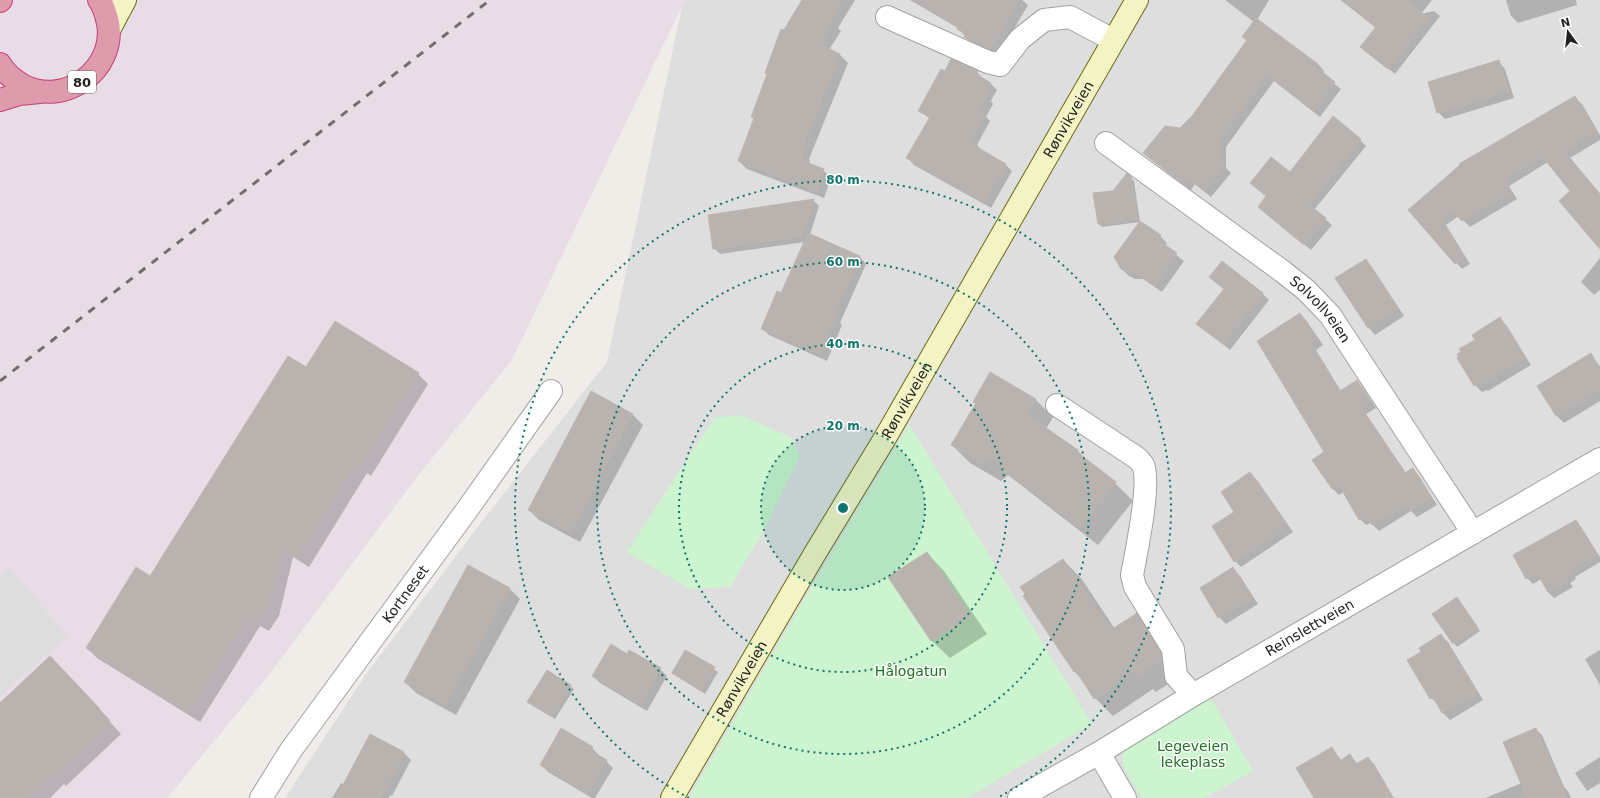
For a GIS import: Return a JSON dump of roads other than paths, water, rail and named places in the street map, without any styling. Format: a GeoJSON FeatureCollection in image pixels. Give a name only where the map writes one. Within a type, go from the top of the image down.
{"type":"FeatureCollection","features":[{"type":"Feature","properties":{"kind":"highway","name":"80"},"geometry":{"type":"LineString","coordinates":[[0,100],[19,94],[58,91],[73,87],[86,80],[97,69],[104,57],[108,44],[109,30],[107,16],[99,0]]}},
{"type":"Feature","properties":{"kind":"highway","name":"80"},"geometry":{"type":"LineString","coordinates":[[0,64],[13,79],[27,87],[43,92]]}},
{"type":"Feature","properties":{"kind":"street"},"geometry":{"type":"LineString","coordinates":[[109,30],[125,0]]}},
{"type":"Feature","properties":{"kind":"street","name":"Rønvikveien"},"geometry":{"type":"LineString","coordinates":[[672,798],[814,555],[885,438],[1137,0]]}},
{"type":"Feature","properties":{"kind":"street"},"geometry":{"type":"LineString","coordinates":[[887,17],[988,62],[1000,65],[1020,40],[1044,20],[1070,17],[1113,40]]}},
{"type":"Feature","properties":{"kind":"street","name":"Solvollveien"},"geometry":{"type":"LineString","coordinates":[[1106,143],[1282,271],[1306,290],[1330,315],[1473,533]]}},
{"type":"Feature","properties":{"kind":"street","name":"Kortneset"},"geometry":{"type":"LineString","coordinates":[[261,798],[291,750],[464,514],[551,391]]}},
{"type":"Feature","properties":{"kind":"street"},"geometry":{"type":"LineString","coordinates":[[1057,405],[1137,458],[1143,465],[1146,477],[1145,496],[1132,575],[1135,587],[1173,649],[1176,676],[1193,695]]}},
{"type":"Feature","properties":{"kind":"street","name":"Reinslettveien"},"geometry":{"type":"LineString","coordinates":[[1020,798],[1099,753],[1193,695],[1600,459]]}},
{"type":"Feature","properties":{"kind":"street"},"geometry":{"type":"LineString","coordinates":[[1099,753],[1126,798]]}},
{"type":"Feature","properties":{"kind":"railway"},"geometry":{"type":"LineString","coordinates":[[0,381],[490,0]]}},
{"type":"Feature","properties":{"kind":"park label","name":"Hålogatun"},"geometry":{"type":"Point","coordinates":[911,671]}},
{"type":"Feature","properties":{"kind":"park label","name":"Legeveien lekeplass"},"geometry":{"type":"Point","coordinates":[1193,754]}}]}
